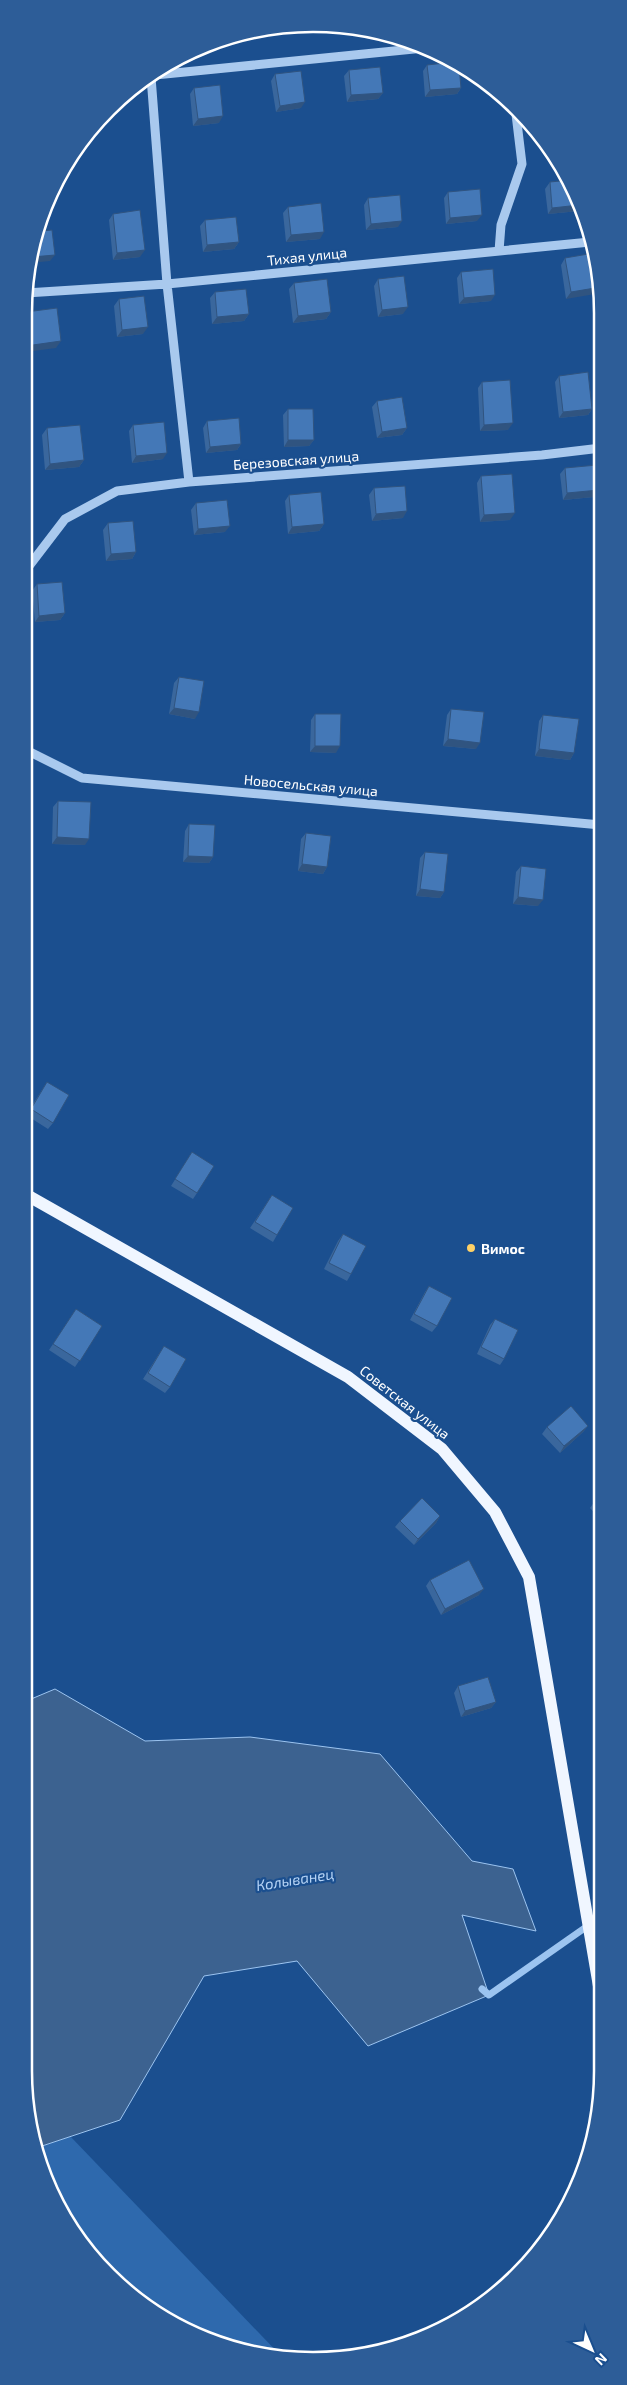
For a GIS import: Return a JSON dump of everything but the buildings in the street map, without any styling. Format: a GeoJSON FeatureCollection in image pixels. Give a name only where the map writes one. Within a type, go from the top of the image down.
{"type":"FeatureCollection","features":[{"type":"Feature","properties":{"kind":"main road","name":"Советская улица"},"geometry":{"type":"LineString","coordinates":[[32,1198],[348,1377],[442,1449],[495,1512],[529,1577],[594,1957]]}},
{"type":"Feature","properties":{"kind":"street"},"geometry":{"type":"LineString","coordinates":[[169,73],[410,49]]}},
{"type":"Feature","properties":{"kind":"street"},"geometry":{"type":"LineString","coordinates":[[152,84],[167,284],[189,482]]}},
{"type":"Feature","properties":{"kind":"street"},"geometry":{"type":"LineString","coordinates":[[499,251],[501,225],[522,164],[517,120]]}},
{"type":"Feature","properties":{"kind":"street","name":"Тихая улица"},"geometry":{"type":"LineString","coordinates":[[33,293],[167,284],[585,242]]}},
{"type":"Feature","properties":{"kind":"street","name":"Березовская улица"},"geometry":{"type":"LineString","coordinates":[[32,562],[65,518],[117,491],[189,482],[542,455],[594,449]]}},
{"type":"Feature","properties":{"kind":"street","name":"Новосельская улица"},"geometry":{"type":"LineString","coordinates":[[32,753],[82,778],[594,824]]}},
{"type":"Feature","properties":{"kind":"shaded area"},"geometry":{"type":"Polygon","coordinates":[[[70,2136],[275,2350],[223,2338],[189,2324],[157,2305],[128,2283],[102,2257],[70,2212],[61,2196],[42,2146],[70,2136]]]}},
{"type":"Feature","properties":{"kind":"water"},"geometry":{"type":"Polygon","coordinates":[[[55,1689],[145,1741],[250,1737],[380,1754],[472,1861],[513,1869],[536,1931],[462,1915],[489,1995],[368,2046],[297,1961],[204,1976],[120,2120],[43,2146],[35,2108],[32,2072],[32,1699],[55,1689]]]}},
{"type":"Feature","properties":{"kind":"waterway","name":"Колыванец"},"geometry":{"type":"LineString","coordinates":[[482,1989],[489,1995],[589,1925],[594,1929]]}},
{"type":"Feature","properties":{"kind":"place","name":"Вимос"},"geometry":{"type":"Point","coordinates":[471,1248]}}]}
